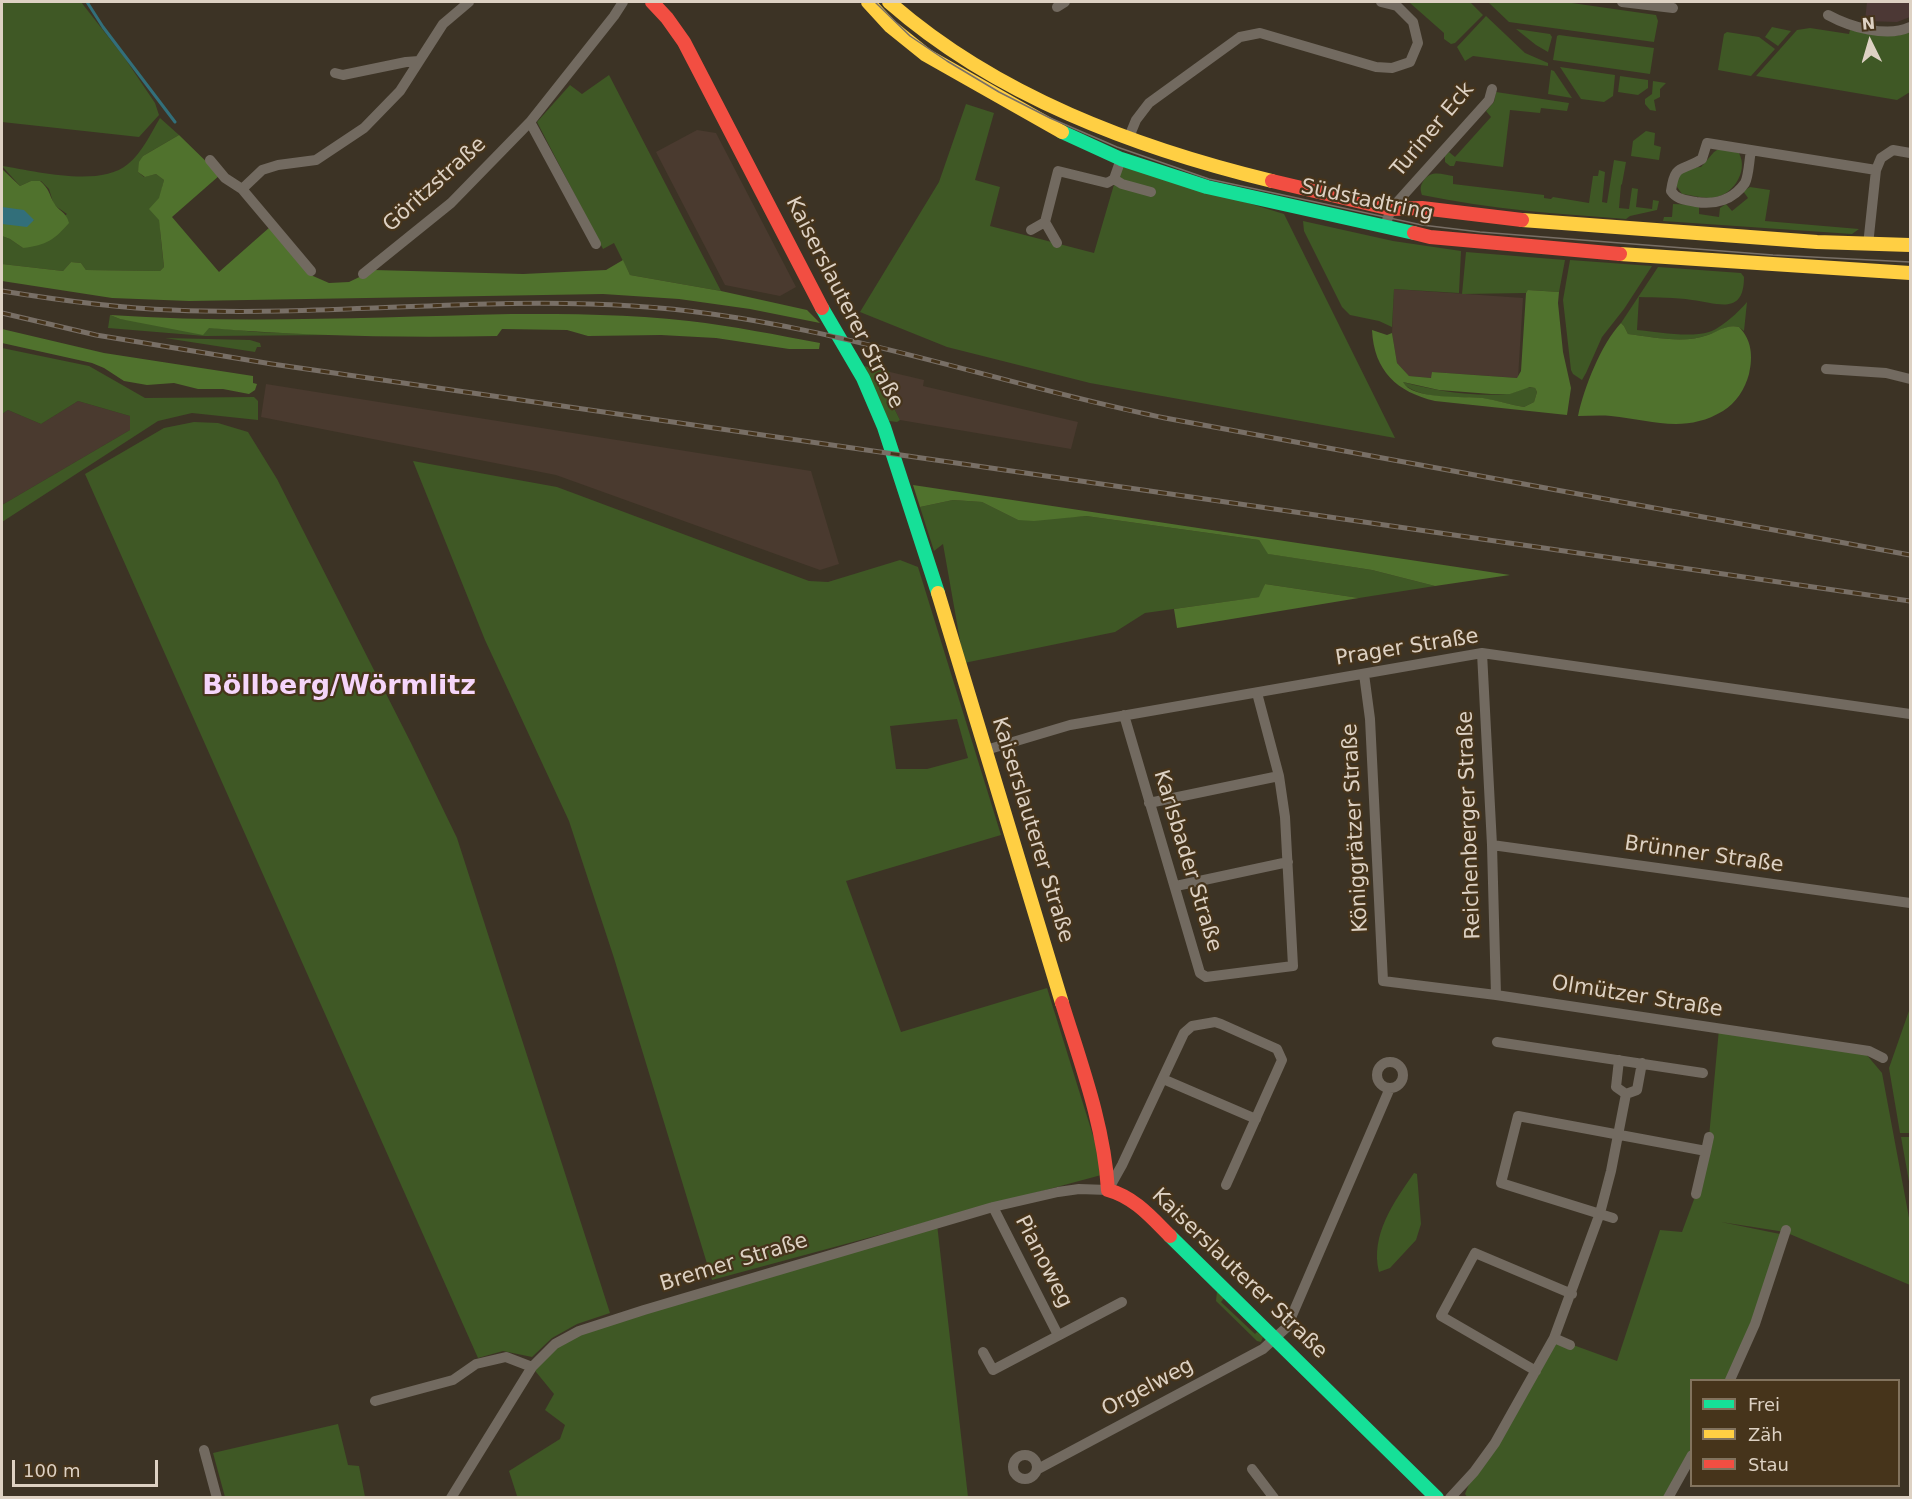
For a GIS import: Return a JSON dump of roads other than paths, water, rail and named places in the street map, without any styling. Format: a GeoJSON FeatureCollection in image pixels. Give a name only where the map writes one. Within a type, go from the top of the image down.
{"type":"FeatureCollection","features":[{"type":"Feature","properties":{"kind":"street"},"geometry":{"type":"LineString","coordinates":[[242,189],[262,170],[278,165],[316,160],[364,128],[400,91],[443,24],[469,2]]}},
{"type":"Feature","properties":{"kind":"street","name":"Göritzstraße"},"geometry":{"type":"LineString","coordinates":[[363,274],[451,203],[530,122],[623,2]]}},
{"type":"Feature","properties":{"kind":"street","name":"Kaiserslauterer Straße"},"geometry":{"type":"LineString","coordinates":[[652,2],[684,42],[812,292],[863,378],[885,430],[986,750],[1101,1132],[1107,1159],[1108,1190],[1122,1194],[1143,1209],[1437,1497]]}},
{"type":"Feature","properties":{"kind":"street","name":"Südstadtring"},"geometry":{"type":"LineString","coordinates":[[868,2],[890,26],[926,55],[1051,127],[1121,159],[1207,187],[1430,237],[1569,250],[1911,273]]}},
{"type":"Feature","properties":{"kind":"street","name":"Südstadtring"},"geometry":{"type":"LineString","coordinates":[[889,2],[956,53],[1021,92],[1079,120],[1224,169],[1391,209],[1422,208],[1493,217],[1631,229],[1868,245],[1911,245]]}},
{"type":"Feature","properties":{"kind":"street"},"geometry":{"type":"LineString","coordinates":[[1129,137],[1136,120],[1149,103],[1240,37],[1260,33],[1376,67],[1392,68],[1410,62],[1418,43],[1413,22],[1397,6],[1381,2]]}},
{"type":"Feature","properties":{"kind":"street"},"geometry":{"type":"LineString","coordinates":[[1622,2],[1673,8]]}},
{"type":"Feature","properties":{"kind":"street"},"geometry":{"type":"LineString","coordinates":[[1828,15],[1847,25],[1893,32],[1911,27]]}},
{"type":"Feature","properties":{"kind":"street"},"geometry":{"type":"LineString","coordinates":[[335,74],[343,75],[419,61]]}},
{"type":"Feature","properties":{"kind":"street","name":"Turiner Eck"},"geometry":{"type":"LineString","coordinates":[[1385,226],[1391,209],[1489,100],[1492,89]]}},
{"type":"Feature","properties":{"kind":"street"},"geometry":{"type":"LineString","coordinates":[[530,122],[596,244]]}},
{"type":"Feature","properties":{"kind":"street"},"geometry":{"type":"LineString","coordinates":[[1751,151],[1746,181],[1732,196],[1709,204],[1680,199],[1671,191],[1674,175],[1678,170],[1702,159],[1707,142],[1876,170]]}},
{"type":"Feature","properties":{"kind":"street"},"geometry":{"type":"LineString","coordinates":[[1868,245],[1876,170],[1881,158],[1893,150],[1911,153]]}},
{"type":"Feature","properties":{"kind":"street"},"geometry":{"type":"LineString","coordinates":[[1114,179],[1121,159]]}},
{"type":"Feature","properties":{"kind":"street"},"geometry":{"type":"LineString","coordinates":[[210,160],[225,178],[242,189],[311,271]]}},
{"type":"Feature","properties":{"kind":"street"},"geometry":{"type":"LineString","coordinates":[[1057,243],[1045,222],[1058,171],[1102,183],[1114,179]]}},
{"type":"Feature","properties":{"kind":"street"},"geometry":{"type":"LineString","coordinates":[[1114,179],[1122,184],[1151,192]]}},
{"type":"Feature","properties":{"kind":"street"},"geometry":{"type":"LineString","coordinates":[[1031,230],[1045,222]]}},
{"type":"Feature","properties":{"kind":"street"},"geometry":{"type":"LineString","coordinates":[[1827,369],[1886,373],[1911,379]]}},
{"type":"Feature","properties":{"kind":"street","name":"Prager Straße"},"geometry":{"type":"LineString","coordinates":[[986,750],[1070,725],[1482,653],[1911,714]]}},
{"type":"Feature","properties":{"kind":"street","name":"Reichenberger Straße"},"geometry":{"type":"LineString","coordinates":[[1482,653],[1492,844],[1496,995]]}},
{"type":"Feature","properties":{"kind":"street","name":"Königgrätzer Straße"},"geometry":{"type":"LineString","coordinates":[[1364,674],[1370,719],[1383,981]]}},
{"type":"Feature","properties":{"kind":"street","name":"Karlsbader Straße"},"geometry":{"type":"LineString","coordinates":[[1124,715],[1200,973],[1206,977],[1293,966],[1285,817],[1279,776],[1257,693]]}},
{"type":"Feature","properties":{"kind":"street"},"geometry":{"type":"LineString","coordinates":[[1149,803],[1279,776]]}},
{"type":"Feature","properties":{"kind":"street","name":"Brünner Straße"},"geometry":{"type":"LineString","coordinates":[[1492,844],[1911,903]]}},
{"type":"Feature","properties":{"kind":"street"},"geometry":{"type":"LineString","coordinates":[[1176,886],[1288,862]]}},
{"type":"Feature","properties":{"kind":"street","name":"Olmützer Straße"},"geometry":{"type":"LineString","coordinates":[[1383,981],[1496,995],[1869,1051],[1883,1058]]}},
{"type":"Feature","properties":{"kind":"street"},"geometry":{"type":"LineString","coordinates":[[1108,1190],[1184,1034],[1192,1026],[1215,1022],[1277,1049],[1282,1060],[1226,1185]]}},
{"type":"Feature","properties":{"kind":"street"},"geometry":{"type":"LineString","coordinates":[[1497,1042],[1703,1073]]}},
{"type":"Feature","properties":{"kind":"street"},"geometry":{"type":"LineString","coordinates":[[1619,1060],[1616,1087],[1626,1094]]}},
{"type":"Feature","properties":{"kind":"street"},"geometry":{"type":"LineString","coordinates":[[1626,1094],[1637,1090],[1642,1063]]}},
{"type":"Feature","properties":{"kind":"street"},"geometry":{"type":"LineString","coordinates":[[1163,1079],[1256,1119]]}},
{"type":"Feature","properties":{"kind":"street"},"geometry":{"type":"LineString","coordinates":[[1276,1339],[1287,1327],[1390,1088]]}},
{"type":"Feature","properties":{"kind":"street"},"geometry":{"type":"LineString","coordinates":[[1450,1497],[1474,1472],[1495,1443],[1554,1338],[1600,1213],[1626,1094]]}},
{"type":"Feature","properties":{"kind":"street"},"geometry":{"type":"LineString","coordinates":[[1613,1218],[1501,1183],[1518,1116],[1706,1150]]}},
{"type":"Feature","properties":{"kind":"street"},"geometry":{"type":"LineString","coordinates":[[1696,1194],[1709,1137]]}},
{"type":"Feature","properties":{"kind":"street","name":"Bremer Straße"},"geometry":{"type":"LineString","coordinates":[[451,1497],[532,1367],[555,1344],[579,1331],[993,1208],[1058,1192],[1079,1189],[1108,1190]]}},
{"type":"Feature","properties":{"kind":"street","name":"Pianoweg"},"geometry":{"type":"LineString","coordinates":[[993,1208],[1058,1335]]}},
{"type":"Feature","properties":{"kind":"street"},"geometry":{"type":"LineString","coordinates":[[1730,1379],[1755,1324],[1786,1230]]}},
{"type":"Feature","properties":{"kind":"street"},"geometry":{"type":"LineString","coordinates":[[1536,1371],[1441,1316],[1475,1253],[1572,1294]]}},
{"type":"Feature","properties":{"kind":"street","name":"Pianoweg"},"geometry":{"type":"LineString","coordinates":[[983,1352],[993,1370],[1122,1302]]}},
{"type":"Feature","properties":{"kind":"street"},"geometry":{"type":"LineString","coordinates":[[1554,1338],[1570,1345]]}},
{"type":"Feature","properties":{"kind":"street","name":"Orgelweg"},"geometry":{"type":"LineString","coordinates":[[1038,1469],[1263,1349],[1276,1339]]}},
{"type":"Feature","properties":{"kind":"street"},"geometry":{"type":"LineString","coordinates":[[375,1401],[453,1380],[476,1364],[506,1357],[532,1367]]}},
{"type":"Feature","properties":{"kind":"street"},"geometry":{"type":"LineString","coordinates":[[204,1450],[217,1497]]}},
{"type":"Feature","properties":{"kind":"street"},"geometry":{"type":"LineString","coordinates":[[1668,1497],[1690,1458]]}},
{"type":"Feature","properties":{"kind":"street"},"geometry":{"type":"LineString","coordinates":[[1252,1469],[1274,1497]]}},
{"type":"Feature","properties":{"kind":"water"},"geometry":{"type":"Polygon","coordinates":[[[2,207],[24,210],[34,220],[27,227],[2,224],[2,207]]]}},
{"type":"Feature","properties":{"kind":"waterway"},"geometry":{"type":"LineString","coordinates":[[87,2],[103,27],[175,122]]}},
{"type":"Feature","properties":{"kind":"tram line"},"geometry":{"type":"LineString","coordinates":[[875,2],[910,36],[999,92],[1050,118],[1117,147],[1209,179],[1422,225],[1480,232],[1773,255],[1910,262]]}},
{"type":"Feature","properties":{"kind":"railway"},"geometry":{"type":"LineString","coordinates":[[2,291],[87,303],[172,310],[287,311],[518,303],[633,306],[701,312],[835,337],[1165,418],[1910,555]]}},
{"type":"Feature","properties":{"kind":"railway"},"geometry":{"type":"LineString","coordinates":[[2,313],[96,335],[272,364],[1910,601]]}},
{"type":"Feature","properties":{"kind":"district","name":"Böllberg/Wörmlitz"},"geometry":{"type":"Point","coordinates":[339,687]}}]}
